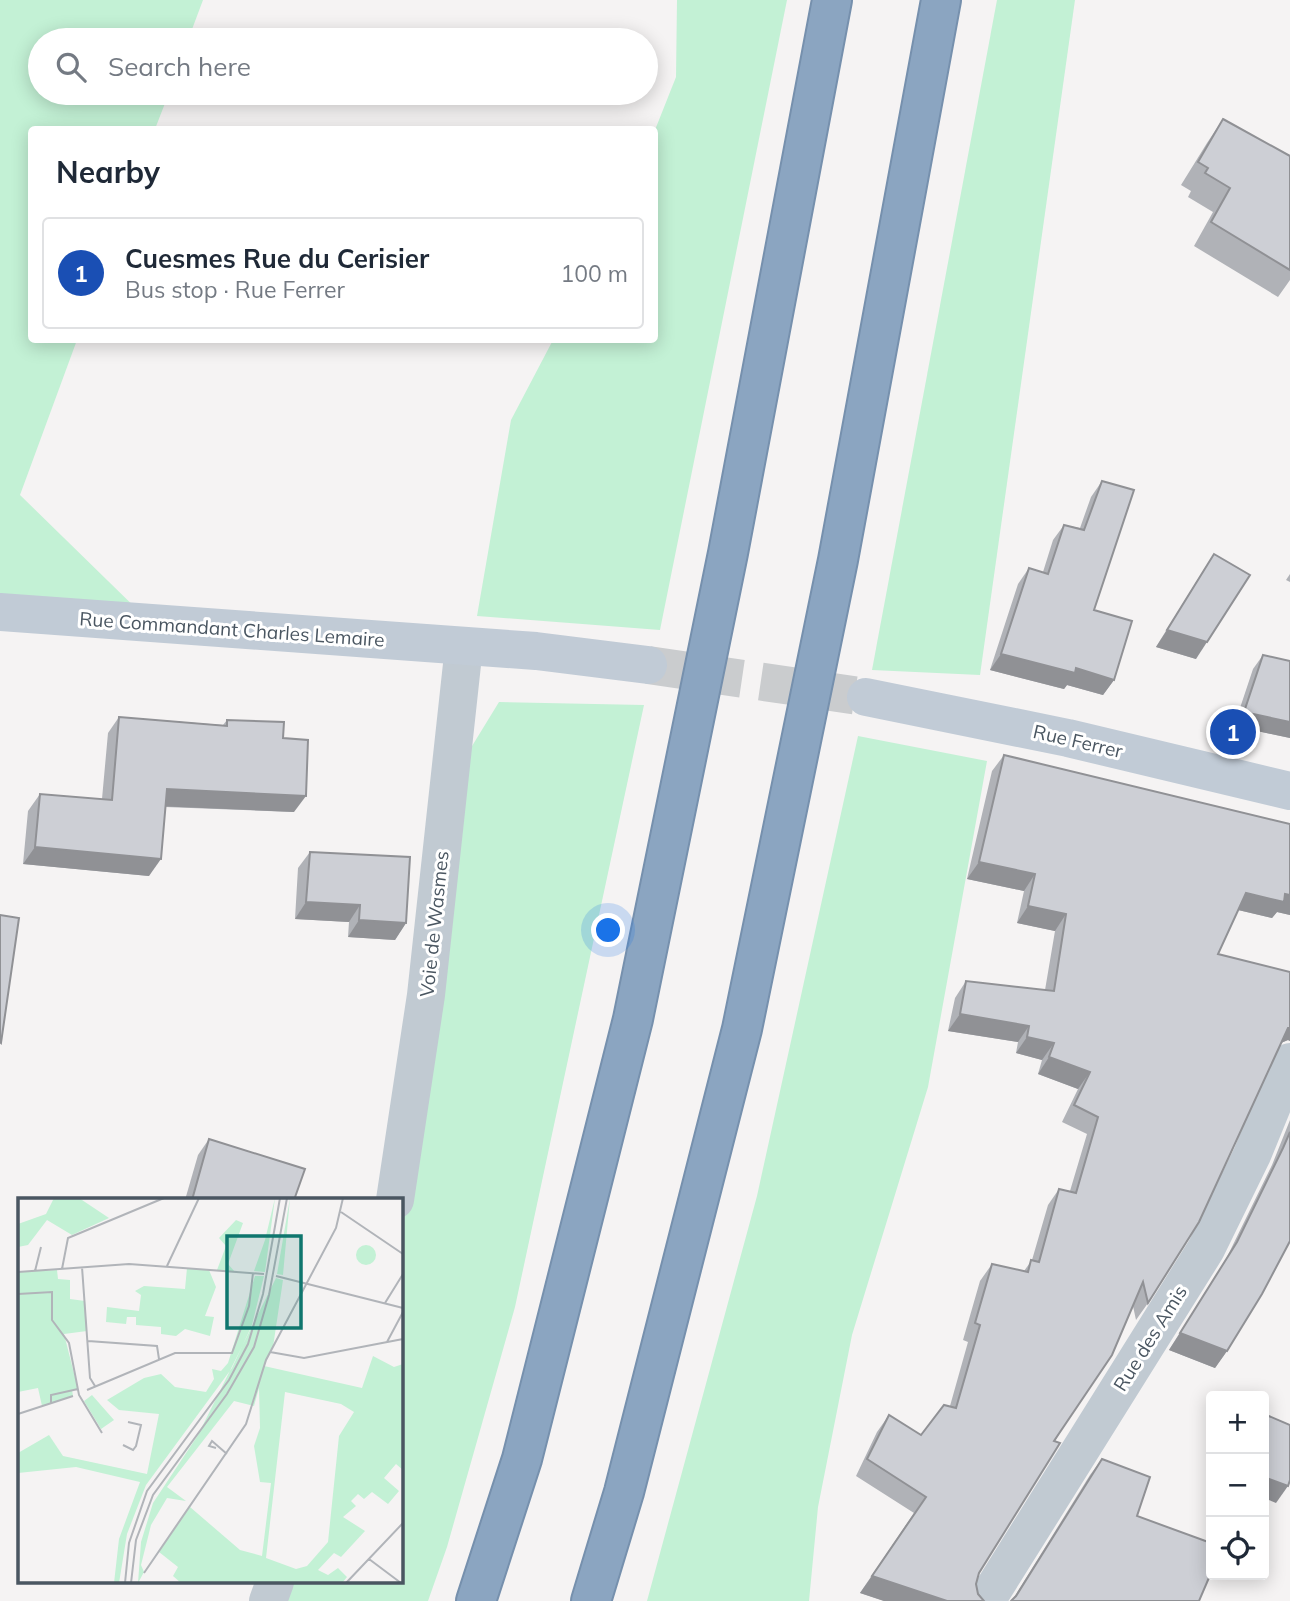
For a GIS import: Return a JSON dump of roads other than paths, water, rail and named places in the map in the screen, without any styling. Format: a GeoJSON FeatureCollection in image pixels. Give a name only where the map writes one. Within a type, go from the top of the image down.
{"type":"FeatureCollection","features":[{"type":"Feature","properties":{"kind":"highway"},"geometry":{"type":"LineString","coordinates":[[475,1601],[522,1459],[633,1019],[728,553],[832,0]]}},
{"type":"Feature","properties":{"kind":"highway"},"geometry":{"type":"LineString","coordinates":[[591,1601],[624,1492],[742,1029],[841,546],[941,0]]}},
{"type":"Feature","properties":{"kind":"street","name":"Rue Commandant Charles Lemaire"},"geometry":{"type":"LineString","coordinates":[[0,612],[464,646]]}},
{"type":"Feature","properties":{"kind":"street"},"geometry":{"type":"LineString","coordinates":[[464,646],[648,665]]}},
{"type":"Feature","properties":{"kind":"street","name":"Voie de Wasmes"},"geometry":{"type":"LineString","coordinates":[[395,1198],[426,995],[464,646]]}},
{"type":"Feature","properties":{"kind":"street","name":"Rue Ferrer"},"geometry":{"type":"LineString","coordinates":[[866,697],[1068,738],[1290,791]]}},
{"type":"Feature","properties":{"kind":"street","name":"Rue des Amis"},"geometry":{"type":"LineString","coordinates":[[986,1601],[1206,1249],[1252,1155],[1290,1062]]}},
{"type":"Feature","properties":{"kind":"street"},"geometry":{"type":"LineString","coordinates":[[268,1601],[274,1584]]}},
{"type":"Feature","properties":{"kind":"tunnel"},"geometry":{"type":"LineString","coordinates":[[648,665],[866,697]]}},
{"type":"Feature","properties":{"kind":"place","name":"Cuesmes Rue du Cerisier"},"geometry":{"type":"Point","coordinates":[1233,732]}}]}
